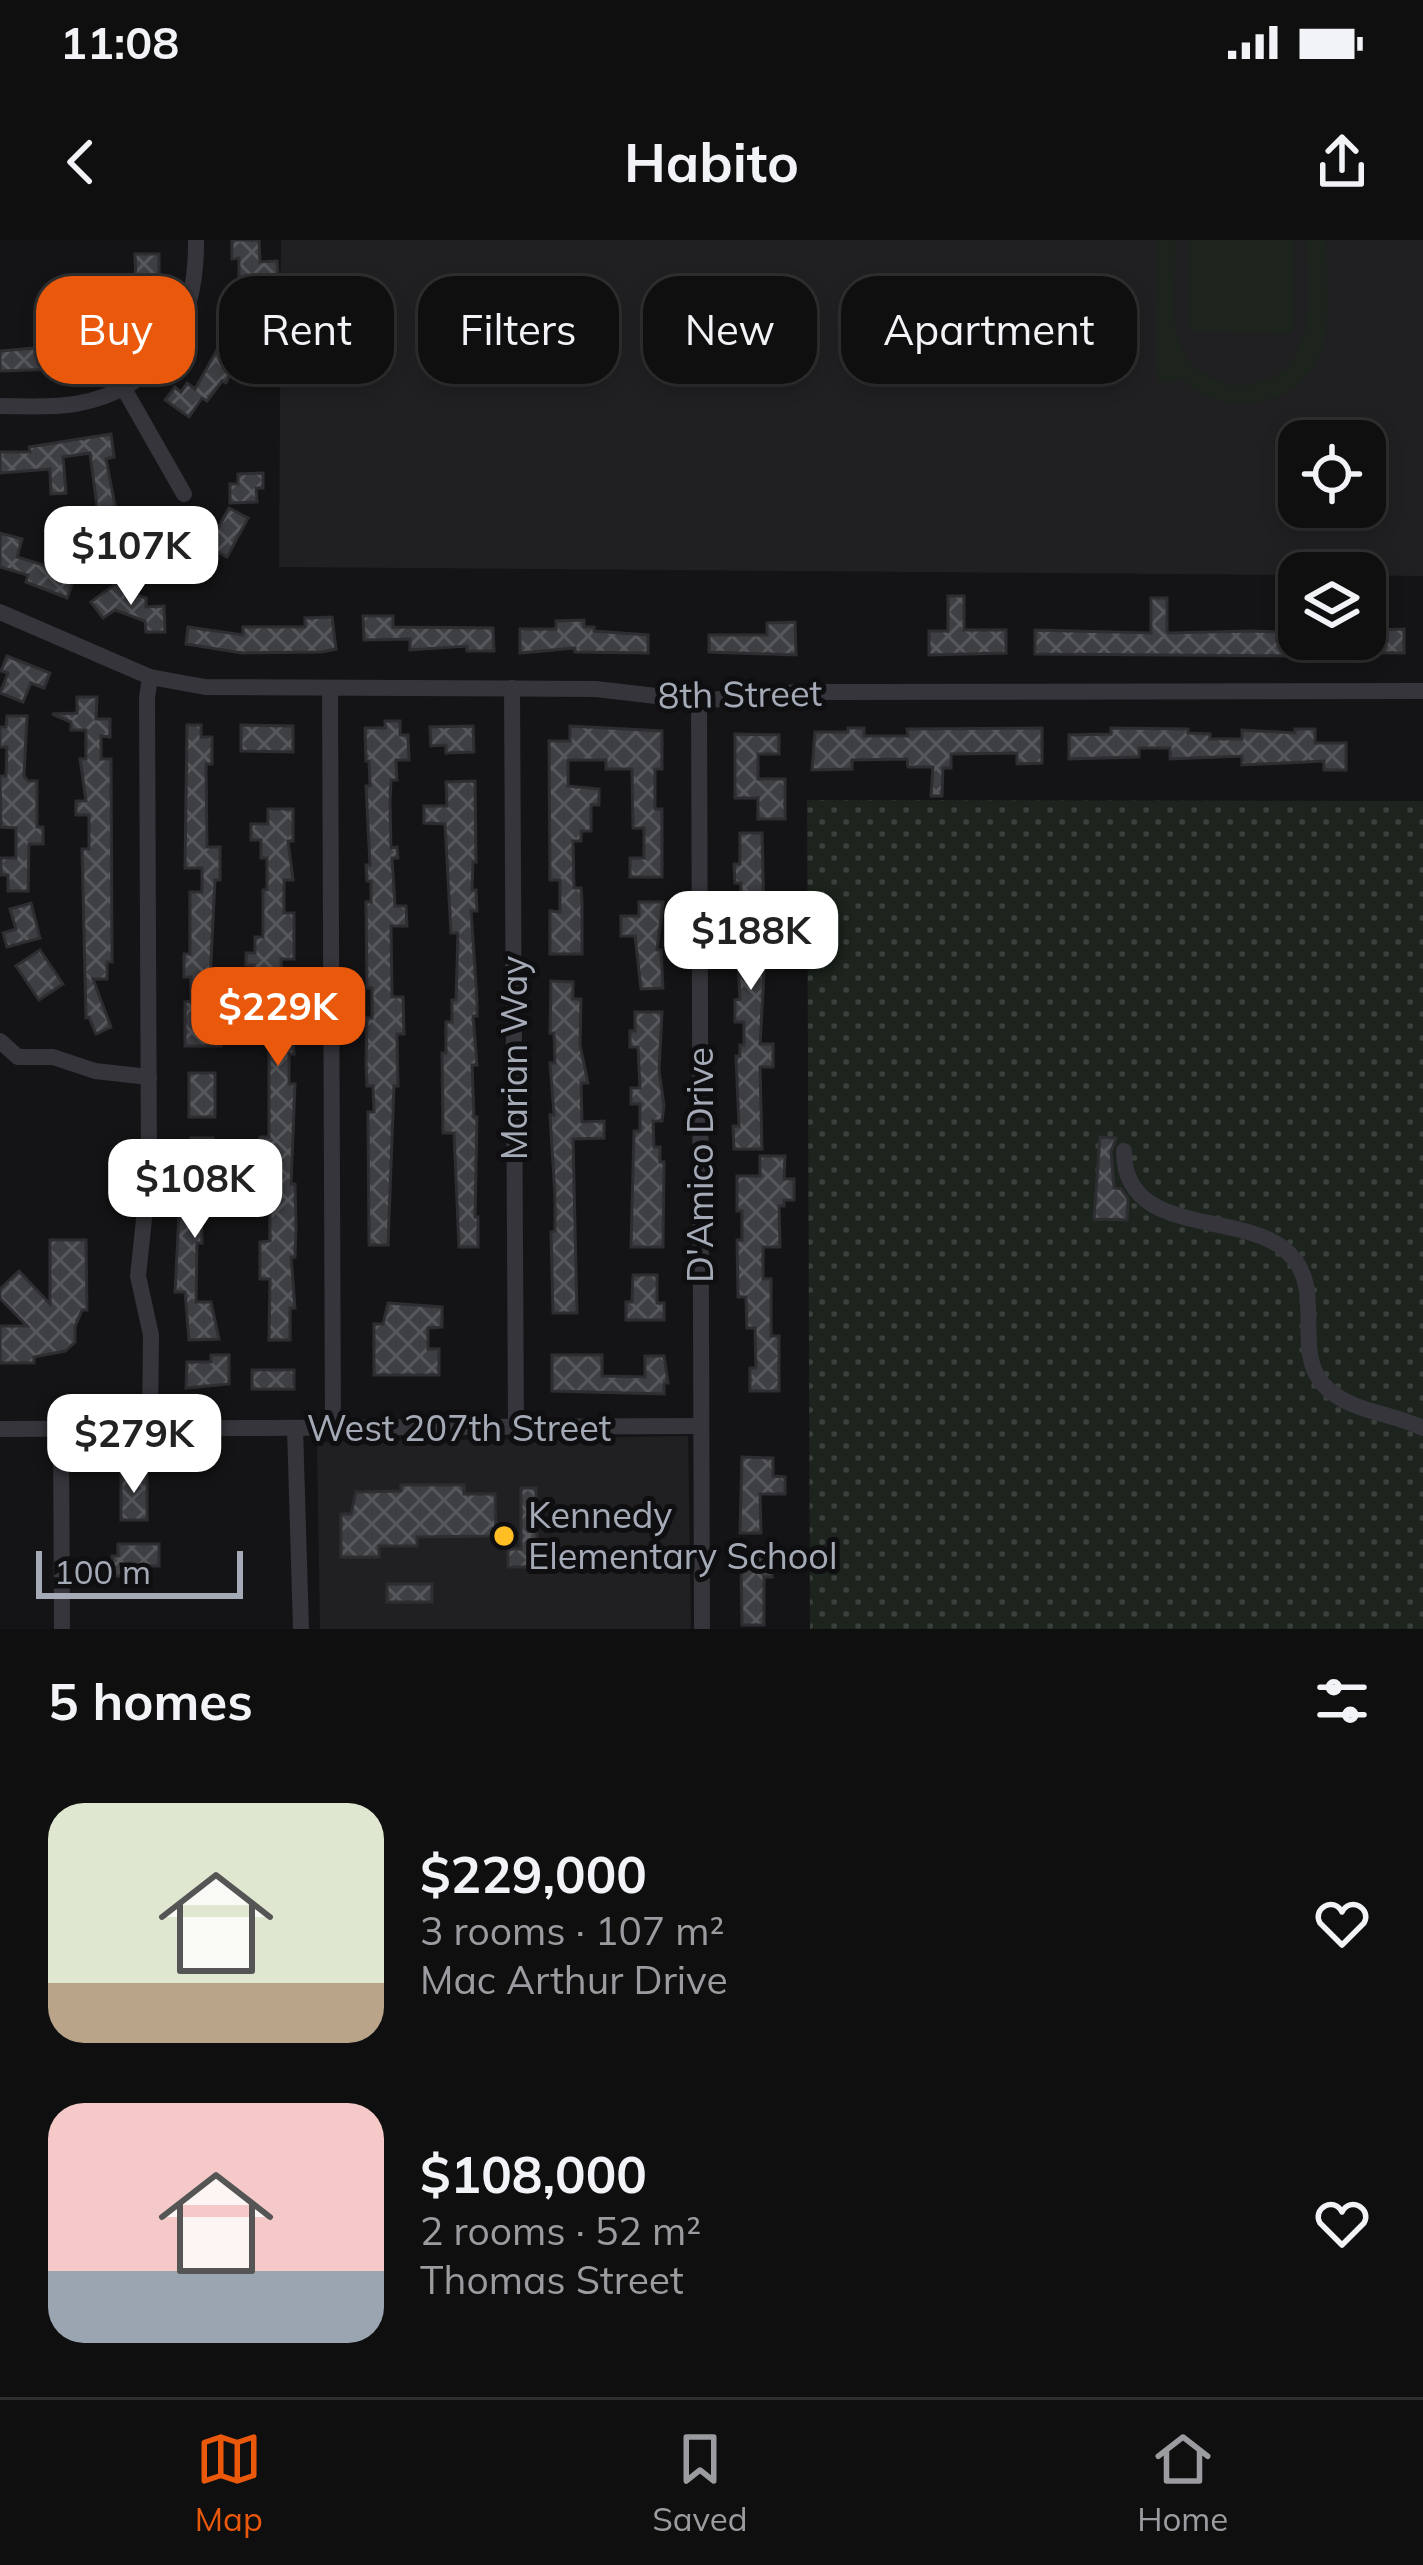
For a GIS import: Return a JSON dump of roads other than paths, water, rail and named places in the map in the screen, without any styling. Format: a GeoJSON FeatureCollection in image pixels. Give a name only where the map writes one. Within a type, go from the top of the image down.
{"type":"FeatureCollection","features":[{"type":"Feature","properties":{"kind":"street"},"geometry":{"type":"LineString","coordinates":[[0,406],[80,403],[123,387],[153,365],[178,334],[195,283],[196,240]]}},
{"type":"Feature","properties":{"kind":"street"},"geometry":{"type":"LineString","coordinates":[[123,387],[184,494]]}},
{"type":"Feature","properties":{"kind":"street","name":"8th Street"},"geometry":{"type":"LineString","coordinates":[[0,612],[150,677],[223,688],[617,690],[699,701],[799,692],[1423,692]]}},
{"type":"Feature","properties":{"kind":"street"},"geometry":{"type":"LineString","coordinates":[[150,677],[149,1172],[138,1276],[151,1335],[150,1428]]}},
{"type":"Feature","properties":{"kind":"street","name":"Marian Way"},"geometry":{"type":"LineString","coordinates":[[512,688],[516,1429]]}},
{"type":"Feature","properties":{"kind":"street"},"geometry":{"type":"LineString","coordinates":[[330,689],[333,1428]]}},
{"type":"Feature","properties":{"kind":"street","name":"D'Amico Drive"},"geometry":{"type":"LineString","coordinates":[[699,701],[702,1629]]}},
{"type":"Feature","properties":{"kind":"street"},"geometry":{"type":"LineString","coordinates":[[0,1041],[18,1057],[53,1057],[95,1071],[149,1077]]}},
{"type":"Feature","properties":{"kind":"street"},"geometry":{"type":"LineString","coordinates":[[1124,1150],[1126,1174],[1159,1211],[1235,1229],[1286,1252],[1306,1276],[1311,1360],[1320,1380],[1357,1408],[1423,1428]]}},
{"type":"Feature","properties":{"kind":"street","name":"West 207th Street"},"geometry":{"type":"LineString","coordinates":[[0,1429],[701,1426]]}},
{"type":"Feature","properties":{"kind":"street"},"geometry":{"type":"LineString","coordinates":[[295,1428],[301,1629]]}},
{"type":"Feature","properties":{"kind":"street"},"geometry":{"type":"LineString","coordinates":[[61,1429],[62,1629]]}},
{"type":"Feature","properties":{"kind":"place","name":"Kennedy Elementary School"},"geometry":{"type":"Point","coordinates":[504,1536]}}]}
